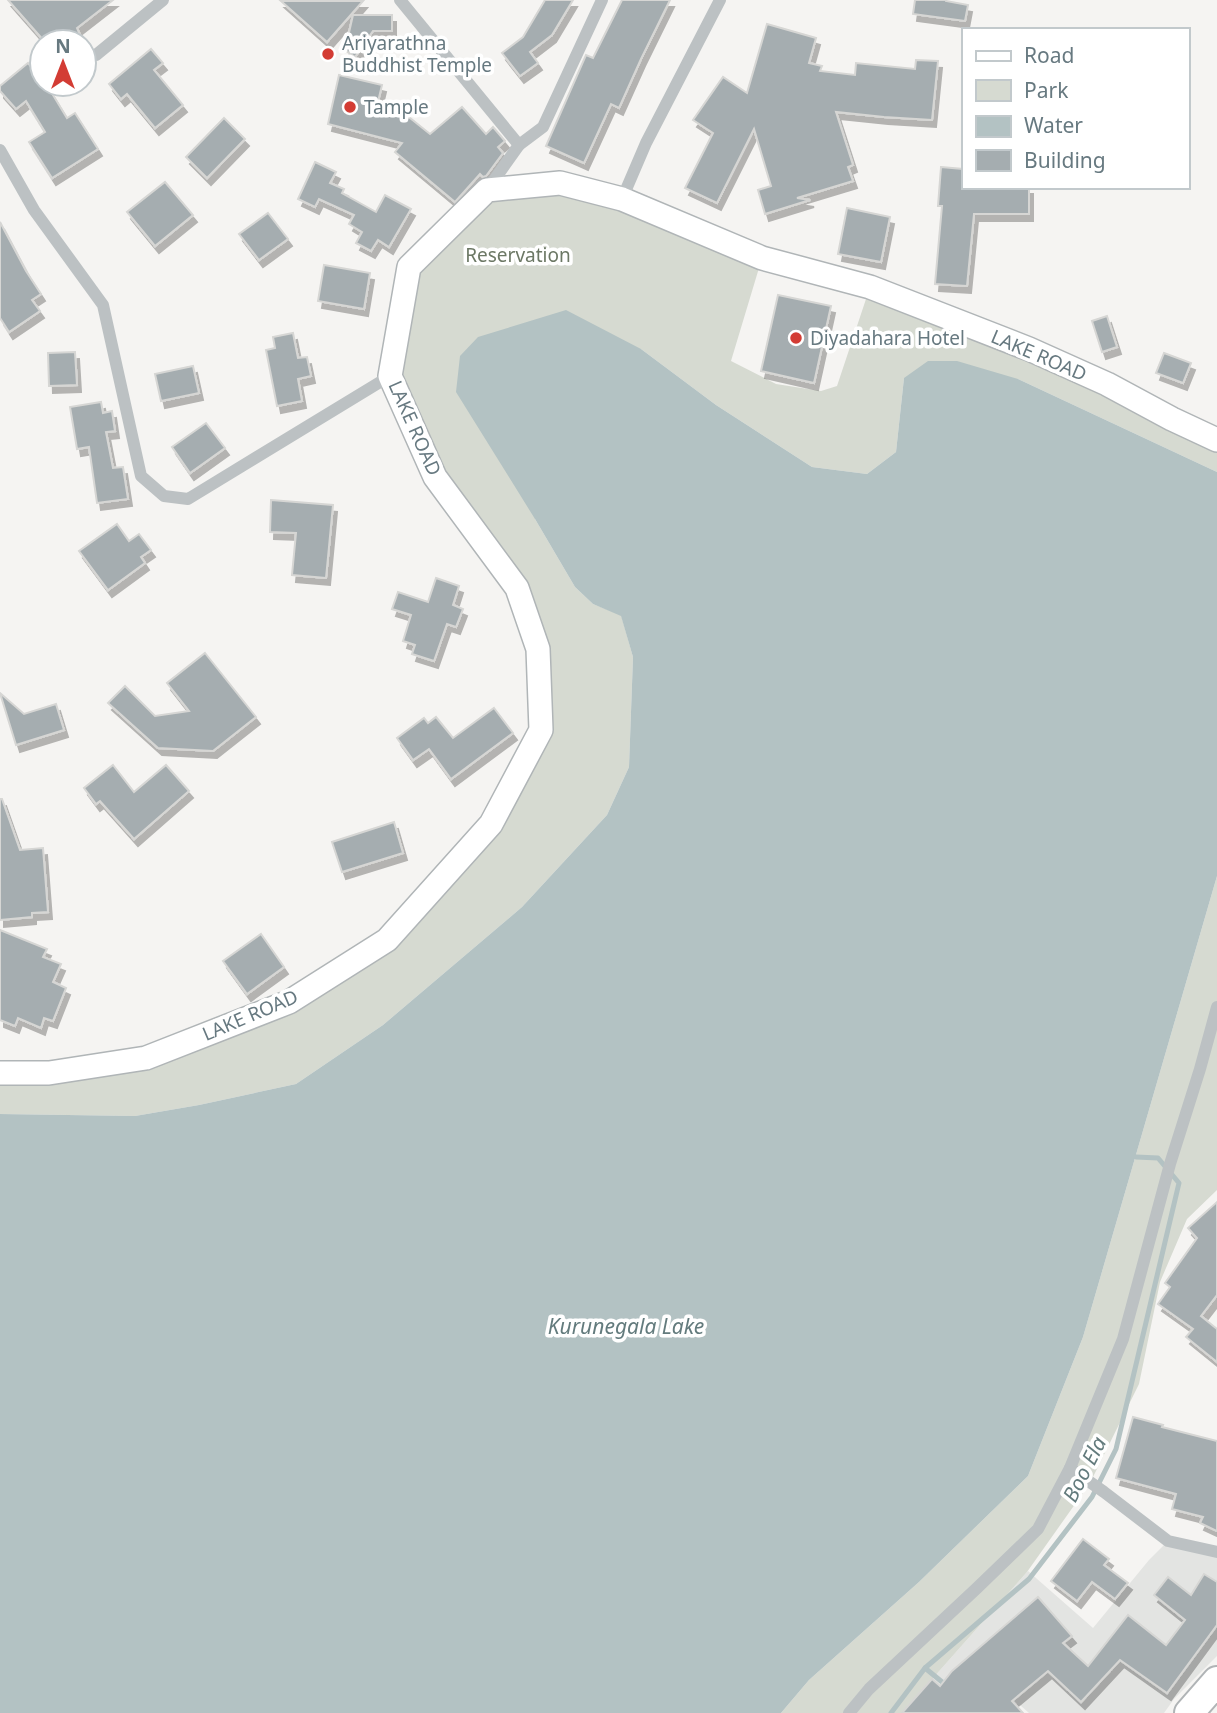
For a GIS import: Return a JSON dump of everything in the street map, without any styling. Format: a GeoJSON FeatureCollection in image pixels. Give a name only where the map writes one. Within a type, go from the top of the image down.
{"type":"FeatureCollection","features":[{"type":"Feature","properties":{"kind":"highway"},"geometry":{"type":"LineString","coordinates":[[1189,1713],[1217,1681]]}},
{"type":"Feature","properties":{"kind":"main road","name":"LAKE ROAD"},"geometry":{"type":"LineString","coordinates":[[0,1073],[50,1073],[146,1058],[289,1002],[387,940],[491,824],[541,730],[538,649],[517,587],[435,477],[390,376],[409,267],[487,190],[560,183],[622,199],[762,258],[870,287],[1029,349],[1107,384],[1217,440]]}},
{"type":"Feature","properties":{"kind":"street"},"geometry":{"type":"LineString","coordinates":[[98,53],[163,0]]}},
{"type":"Feature","properties":{"kind":"street"},"geometry":{"type":"LineString","coordinates":[[400,0],[519,145]]}},
{"type":"Feature","properties":{"kind":"street"},"geometry":{"type":"LineString","coordinates":[[487,190],[519,145],[542,127],[602,0]]}},
{"type":"Feature","properties":{"kind":"street"},"geometry":{"type":"LineString","coordinates":[[622,199],[646,143],[720,0]]}},
{"type":"Feature","properties":{"kind":"street"},"geometry":{"type":"LineString","coordinates":[[0,150],[34,210],[103,305],[141,476],[164,496],[188,499],[390,376]]}},
{"type":"Feature","properties":{"kind":"street"},"geometry":{"type":"LineString","coordinates":[[849,1713],[869,1689],[1038,1529],[1070,1468],[1123,1339],[1170,1164],[1217,1007]]}},
{"type":"Feature","properties":{"kind":"street"},"geometry":{"type":"LineString","coordinates":[[1070,1468],[1168,1541],[1217,1552]]}},
{"type":"Feature","properties":{"kind":"shaded area"},"geometry":{"type":"Polygon","coordinates":[[[1168,1541],[1217,1552],[1217,1656],[1174,1699],[1164,1713],[1029,1713],[1020,1705],[1013,1713],[902,1713],[1028,1571],[1093,1628],[1168,1541]]]}},
{"type":"Feature","properties":{"kind":"green space","name":"Reservation"},"geometry":{"type":"Polygon","coordinates":[[[560,183],[762,258],[731,361],[776,384],[821,391],[837,386],[870,287],[1217,440],[1217,472],[1018,379],[904,378],[896,452],[867,474],[812,467],[716,405],[641,349],[535,519],[575,587],[593,604],[621,615],[633,657],[629,767],[607,815],[522,907],[383,1025],[296,1084],[135,1116],[0,1114],[0,1073],[146,1058],[289,1002],[387,940],[491,824],[541,730],[517,588],[435,477],[390,376],[409,267],[487,190],[560,183]]]}},
{"type":"Feature","properties":{"kind":"green space"},"geometry":{"type":"Polygon","coordinates":[[[1217,876],[1217,1190],[1187,1219],[1160,1282],[1139,1384],[1090,1483],[1027,1572],[902,1713],[781,1713],[809,1680],[919,1582],[1028,1476],[1083,1337],[1217,876]]]}},
{"type":"Feature","properties":{"kind":"water","name":"Kurunegala Lake"},"geometry":{"type":"Polygon","coordinates":[[[566,310],[641,349],[716,405],[812,467],[867,474],[896,452],[904,378],[928,361],[957,361],[1018,379],[1217,472],[1217,876],[1083,1337],[1028,1476],[919,1582],[809,1680],[781,1713],[0,1713],[0,1114],[135,1116],[296,1084],[383,1025],[522,907],[607,815],[629,767],[633,657],[621,616],[593,604],[575,587],[456,392],[460,356],[478,337],[566,310]]]}},
{"type":"Feature","properties":{"kind":"building"},"geometry":{"type":"Polygon","coordinates":[[[8,0],[113,0],[77,28],[33,28],[8,0]]]}},
{"type":"Feature","properties":{"kind":"building"},"geometry":{"type":"Polygon","coordinates":[[[545,0],[573,0],[552,35],[530,52],[538,63],[520,76],[502,53],[523,37],[545,0]]]}},
{"type":"Feature","properties":{"kind":"building"},"geometry":{"type":"Polygon","coordinates":[[[622,0],[670,0],[619,108],[611,104],[584,163],[546,146],[586,55],[593,58],[622,0]]]}},
{"type":"Feature","properties":{"kind":"building"},"geometry":{"type":"Polygon","coordinates":[[[915,0],[946,0],[968,5],[965,21],[913,14],[915,0]]]}},
{"type":"Feature","properties":{"kind":"building"},"geometry":{"type":"Polygon","coordinates":[[[281,1],[363,1],[327,42],[281,1]]]}},
{"type":"Feature","properties":{"kind":"building"},"geometry":{"type":"Polygon","coordinates":[[[353,15],[392,15],[392,31],[373,31],[355,57],[345,50],[353,15]]]}},
{"type":"Feature","properties":{"kind":"building"},"geometry":{"type":"Polygon","coordinates":[[[767,24],[816,38],[809,63],[822,66],[820,71],[855,75],[856,63],[915,69],[916,60],[938,61],[932,120],[836,112],[853,165],[848,167],[853,181],[797,198],[810,200],[765,214],[758,190],[771,186],[754,129],[717,203],[685,188],[713,133],[693,120],[723,77],[747,93],[767,24]]]}},
{"type":"Feature","properties":{"kind":"building"},"geometry":{"type":"Polygon","coordinates":[[[151,49],[163,63],[154,70],[183,105],[155,128],[127,94],[121,99],[109,84],[151,49]]]}},
{"type":"Feature","properties":{"kind":"building"},"geometry":{"type":"Polygon","coordinates":[[[28,63],[28,98],[55,98],[67,118],[75,113],[98,149],[52,178],[29,142],[45,132],[26,101],[16,109],[0,91],[0,86],[28,63]]]}},
{"type":"Feature","properties":{"kind":"building"},"geometry":{"type":"Polygon","coordinates":[[[339,75],[382,85],[376,110],[410,118],[430,134],[462,107],[486,134],[493,127],[505,141],[498,147],[503,153],[486,176],[480,174],[455,202],[395,152],[402,143],[328,124],[339,75]]]}},
{"type":"Feature","properties":{"kind":"building"},"geometry":{"type":"Polygon","coordinates":[[[224,118],[245,139],[207,178],[186,157],[224,118]]]}},
{"type":"Feature","properties":{"kind":"building"},"geometry":{"type":"Polygon","coordinates":[[[315,162],[336,172],[330,183],[344,189],[342,193],[376,212],[385,195],[411,209],[389,247],[378,240],[371,251],[356,243],[362,232],[349,224],[354,215],[319,199],[315,207],[298,199],[315,162]]]}},
{"type":"Feature","properties":{"kind":"building"},"geometry":{"type":"Polygon","coordinates":[[[941,167],[962,169],[962,189],[1029,189],[1029,214],[974,214],[967,286],[935,284],[942,206],[938,206],[941,167]]]}},
{"type":"Feature","properties":{"kind":"building"},"geometry":{"type":"Polygon","coordinates":[[[165,182],[193,215],[155,246],[127,212],[165,182]]]}},
{"type":"Feature","properties":{"kind":"building"},"geometry":{"type":"Polygon","coordinates":[[[847,208],[890,217],[881,262],[838,254],[847,208]]]}},
{"type":"Feature","properties":{"kind":"building"},"geometry":{"type":"Polygon","coordinates":[[[268,213],[288,239],[259,260],[239,234],[268,213]]]}},
{"type":"Feature","properties":{"kind":"building"},"geometry":{"type":"Polygon","coordinates":[[[0,222],[41,294],[32,300],[40,311],[9,332],[0,318],[0,222]]]}},
{"type":"Feature","properties":{"kind":"building"},"geometry":{"type":"Polygon","coordinates":[[[324,265],[370,273],[364,309],[318,301],[324,265]]]}},
{"type":"Feature","properties":{"kind":"building","name":"Diyadahara Hotel"},"geometry":{"type":"Polygon","coordinates":[[[778,295],[831,306],[814,383],[761,371],[778,295]]]}},
{"type":"Feature","properties":{"kind":"building"},"geometry":{"type":"Polygon","coordinates":[[[1107,316],[1117,347],[1102,352],[1092,321],[1107,316]]]}},
{"type":"Feature","properties":{"kind":"building"},"geometry":{"type":"Polygon","coordinates":[[[293,333],[298,358],[307,357],[311,376],[298,379],[302,401],[277,406],[266,350],[275,348],[273,337],[293,333]]]}},
{"type":"Feature","properties":{"kind":"building"},"geometry":{"type":"Polygon","coordinates":[[[75,352],[77,385],[49,386],[48,353],[75,352]]]}},
{"type":"Feature","properties":{"kind":"building"},"geometry":{"type":"Polygon","coordinates":[[[1164,353],[1191,363],[1183,383],[1156,373],[1164,353]]]}},
{"type":"Feature","properties":{"kind":"building"},"geometry":{"type":"Polygon","coordinates":[[[193,366],[199,393],[161,401],[155,374],[193,366]]]}},
{"type":"Feature","properties":{"kind":"building"},"geometry":{"type":"Polygon","coordinates":[[[101,402],[103,413],[112,411],[115,431],[106,432],[113,468],[123,467],[128,499],[97,503],[89,447],[77,449],[70,407],[101,402]]]}},
{"type":"Feature","properties":{"kind":"building"},"geometry":{"type":"Polygon","coordinates":[[[206,423],[225,448],[190,473],[172,447],[206,423]]]}},
{"type":"Feature","properties":{"kind":"building"},"geometry":{"type":"Polygon","coordinates":[[[271,500],[333,505],[326,578],[292,575],[296,533],[270,532],[271,500]]]}},
{"type":"Feature","properties":{"kind":"building"},"geometry":{"type":"Polygon","coordinates":[[[117,524],[129,541],[139,534],[151,550],[141,557],[145,563],[108,590],[79,551],[117,524]]]}},
{"type":"Feature","properties":{"kind":"building"},"geometry":{"type":"Polygon","coordinates":[[[436,578],[459,586],[453,605],[463,609],[456,627],[447,624],[434,661],[412,654],[415,645],[403,641],[411,615],[392,609],[398,592],[428,602],[436,578]]]}},
{"type":"Feature","properties":{"kind":"building"},"geometry":{"type":"Polygon","coordinates":[[[205,653],[256,717],[213,751],[158,748],[108,703],[125,686],[155,716],[189,711],[167,683],[205,653]]]}},
{"type":"Feature","properties":{"kind":"building"},"geometry":{"type":"Polygon","coordinates":[[[0,693],[24,714],[56,704],[64,730],[16,745],[0,693]]]}},
{"type":"Feature","properties":{"kind":"building"},"geometry":{"type":"Polygon","coordinates":[[[494,708],[513,733],[451,779],[429,749],[413,760],[397,738],[424,718],[428,723],[436,717],[453,738],[494,708]]]}},
{"type":"Feature","properties":{"kind":"building"},"geometry":{"type":"Polygon","coordinates":[[[113,765],[134,792],[166,765],[189,791],[134,839],[100,801],[96,804],[84,788],[113,765]]]}},
{"type":"Feature","properties":{"kind":"building"},"geometry":{"type":"Polygon","coordinates":[[[0,799],[20,850],[43,848],[48,912],[32,913],[32,917],[0,920],[0,799]]]}},
{"type":"Feature","properties":{"kind":"building"},"geometry":{"type":"Polygon","coordinates":[[[394,822],[403,853],[342,872],[332,842],[394,822]]]}},
{"type":"Feature","properties":{"kind":"building"},"geometry":{"type":"Polygon","coordinates":[[[0,930],[47,949],[43,957],[61,964],[53,982],[66,988],[53,1021],[44,1018],[41,1028],[18,1018],[15,1026],[0,1020],[0,930]]]}},
{"type":"Feature","properties":{"kind":"building"},"geometry":{"type":"Polygon","coordinates":[[[261,934],[284,967],[247,994],[223,961],[261,934]]]}},
{"type":"Feature","properties":{"kind":"building"},"geometry":{"type":"Polygon","coordinates":[[[1217,1202],[1217,1295],[1201,1316],[1217,1329],[1217,1362],[1186,1337],[1193,1329],[1158,1304],[1170,1287],[1165,1283],[1197,1238],[1188,1228],[1217,1202]]]}},
{"type":"Feature","properties":{"kind":"building"},"geometry":{"type":"Polygon","coordinates":[[[1133,1417],[1217,1441],[1217,1531],[1200,1523],[1203,1517],[1172,1509],[1176,1494],[1116,1478],[1133,1417]]]}},
{"type":"Feature","properties":{"kind":"building"},"geometry":{"type":"Polygon","coordinates":[[[1083,1539],[1109,1559],[1104,1565],[1128,1583],[1115,1599],[1092,1582],[1077,1601],[1051,1581],[1083,1539]]]}},
{"type":"Feature","properties":{"kind":"building"},"geometry":{"type":"Polygon","coordinates":[[[1204,1574],[1217,1582],[1217,1625],[1167,1693],[1120,1660],[1081,1702],[1048,1671],[1012,1701],[1023,1713],[902,1713],[932,1679],[940,1686],[952,1671],[1038,1597],[1072,1636],[1063,1643],[1088,1666],[1128,1615],[1166,1645],[1185,1620],[1154,1595],[1168,1577],[1191,1595],[1204,1574]]]}},
{"type":"Feature","properties":{"kind":"waterway","name":"Boo Ela"},"geometry":{"type":"LineString","coordinates":[[891,1713],[925,1668],[1029,1579],[1092,1497],[1116,1449],[1179,1183],[1158,1158],[1136,1157]]}},
{"type":"Feature","properties":{"kind":"waterway"},"geometry":{"type":"LineString","coordinates":[[925,1668],[947,1686]]}},
{"type":"Feature","properties":{"kind":"place","name":"Ariyarathna Buddhist Temple"},"geometry":{"type":"Point","coordinates":[328,54]}},
{"type":"Feature","properties":{"kind":"place","name":"Tample"},"geometry":{"type":"Point","coordinates":[350,107]}},
{"type":"Feature","properties":{"kind":"place","name":"Diyadahara Hotel"},"geometry":{"type":"Point","coordinates":[796,338]}}]}
